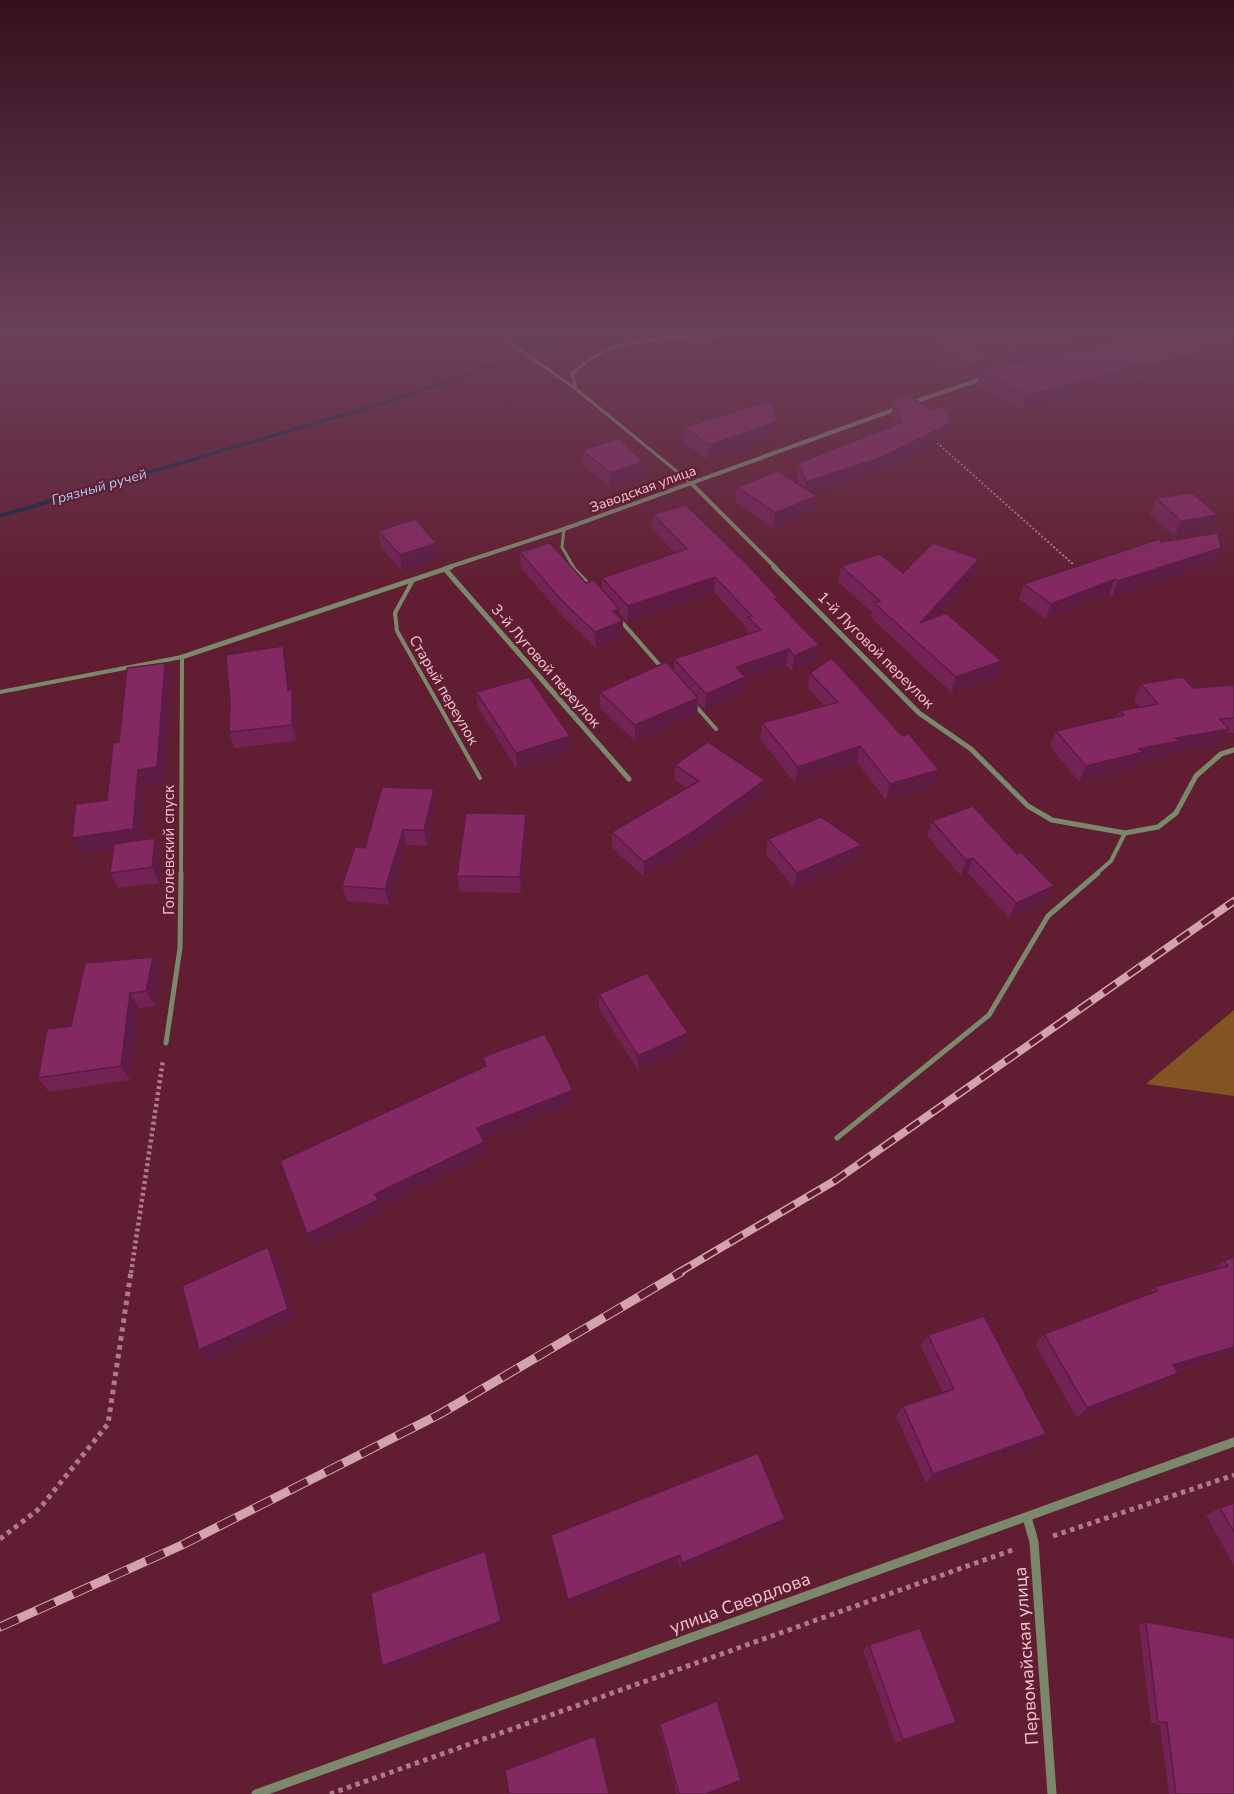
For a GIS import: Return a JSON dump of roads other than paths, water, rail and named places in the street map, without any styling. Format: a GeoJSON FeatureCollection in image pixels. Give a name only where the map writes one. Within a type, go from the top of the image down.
{"type":"FeatureCollection","features":[{"type":"Feature","properties":{"kind":"street","name":"Заводская улица"},"geometry":{"type":"LineString","coordinates":[[182,657],[564,529],[874,418]]}},
{"type":"Feature","properties":{"kind":"street","name":"1-й Луговой переулок"},"geometry":{"type":"LineString","coordinates":[[691,483],[919,713],[971,750],[1029,807],[1052,820],[1125,833]]}},
{"type":"Feature","properties":{"kind":"street","name":"3-й Луговой переулок"},"geometry":{"type":"LineString","coordinates":[[445,569],[629,779]]}},
{"type":"Feature","properties":{"kind":"street"},"geometry":{"type":"LineString","coordinates":[[1125,833],[1158,827],[1176,813],[1196,776],[1221,754],[1234,750]]}},
{"type":"Feature","properties":{"kind":"street","name":"улица Свердлова"},"geometry":{"type":"LineString","coordinates":[[256,1794],[1234,1442]]}},
{"type":"Feature","properties":{"kind":"street","name":"Первомайская улица"},"geometry":{"type":"LineString","coordinates":[[1027,1517],[1034,1542],[1052,1794]]}},
{"type":"Feature","properties":{"kind":"lane"},"geometry":{"type":"LineString","coordinates":[[611,418],[691,483]]}},
{"type":"Feature","properties":{"kind":"lane"},"geometry":{"type":"LineString","coordinates":[[564,529],[560,543],[564,556],[594,591]]}},
{"type":"Feature","properties":{"kind":"lane","name":"Старый переулок"},"geometry":{"type":"LineString","coordinates":[[413,580],[395,613],[397,631],[480,778]]}},
{"type":"Feature","properties":{"kind":"lane"},"geometry":{"type":"LineString","coordinates":[[617,616],[670,677]]}},
{"type":"Feature","properties":{"kind":"lane"},"geometry":{"type":"LineString","coordinates":[[0,692],[182,657]]}},
{"type":"Feature","properties":{"kind":"lane","name":"Гоголевский спуск"},"geometry":{"type":"LineString","coordinates":[[166,1043],[180,948],[182,657]]}},
{"type":"Feature","properties":{"kind":"lane"},"geometry":{"type":"LineString","coordinates":[[693,703],[716,729]]}},
{"type":"Feature","properties":{"kind":"lane"},"geometry":{"type":"LineString","coordinates":[[837,1138],[989,1015],[1048,916],[1111,861],[1125,833]]}},
{"type":"Feature","properties":{"kind":"waterway","name":"Грязный ручей"},"geometry":{"type":"LineString","coordinates":[[0,516],[334,418]]}},
{"type":"Feature","properties":{"kind":"railway"},"geometry":{"type":"LineString","coordinates":[[678,1273],[836,1180],[1234,901]]}},
{"type":"Feature","properties":{"kind":"railway"},"geometry":{"type":"LineString","coordinates":[[0,1627],[182,1545],[440,1414],[681,1272]]}}]}
